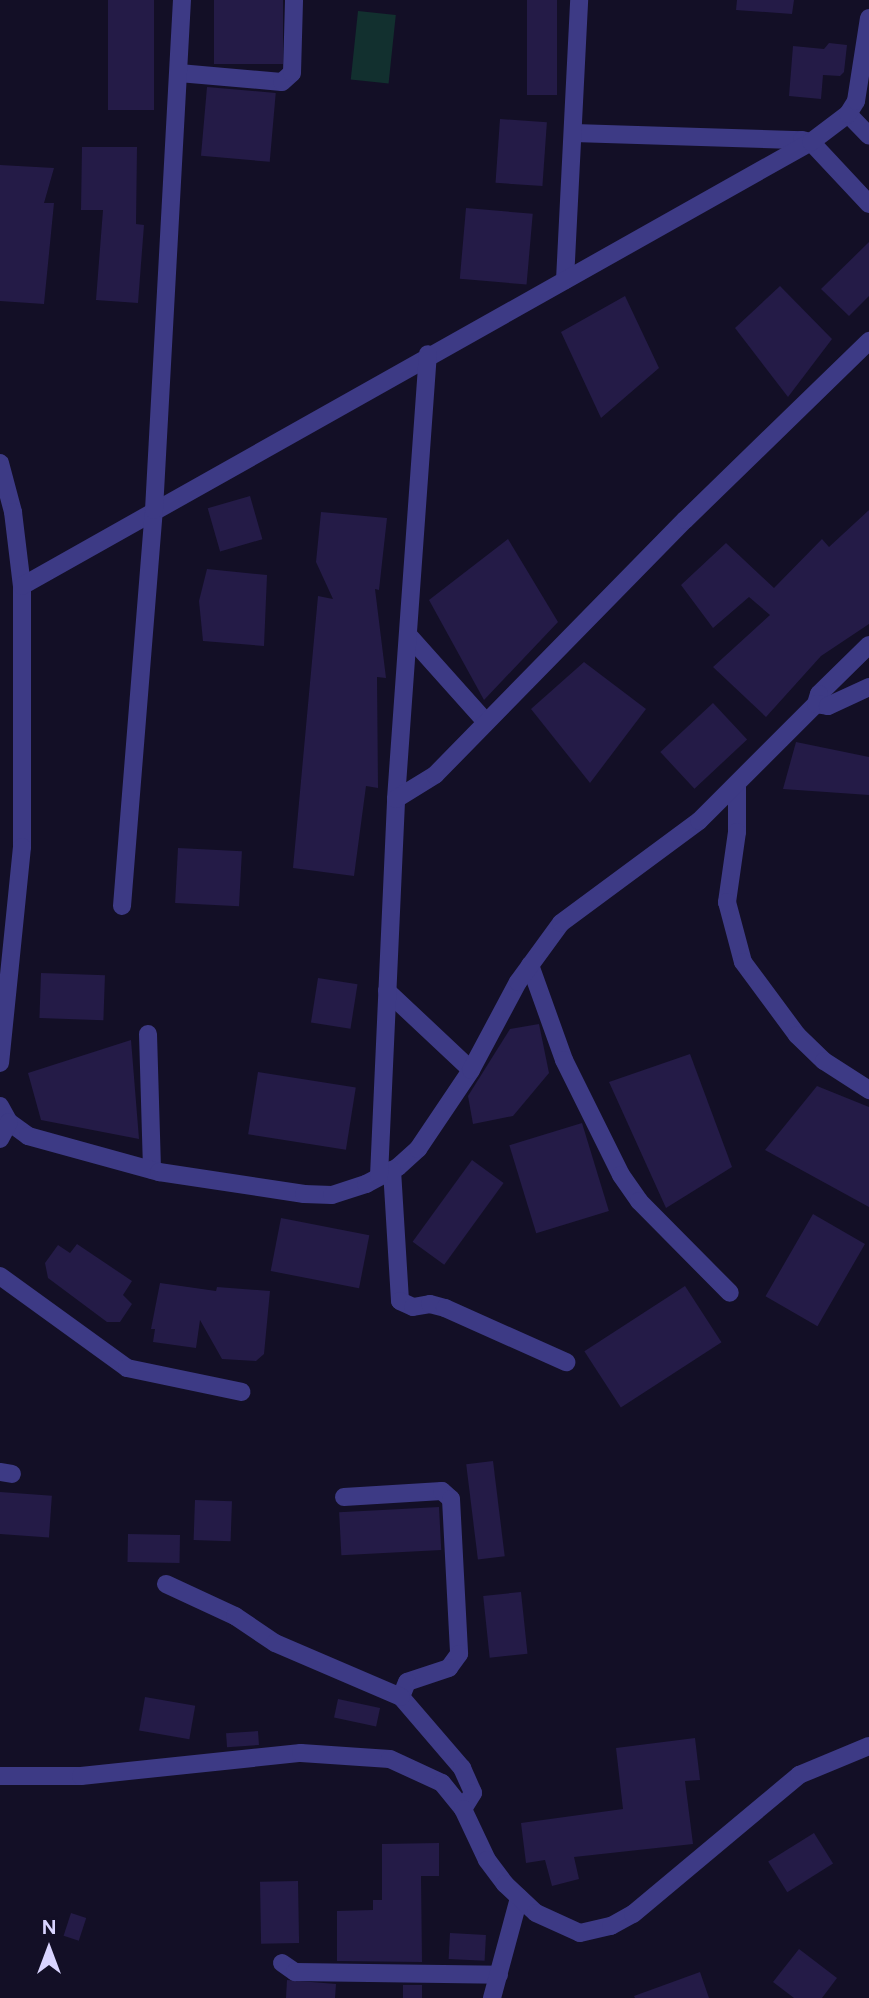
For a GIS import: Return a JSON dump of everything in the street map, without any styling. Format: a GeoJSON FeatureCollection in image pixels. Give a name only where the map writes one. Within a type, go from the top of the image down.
{"type":"FeatureCollection","features":[{"type":"Feature","properties":{"kind":"street"},"geometry":{"type":"LineString","coordinates":[[122,906],[154,510],[182,0]]}},
{"type":"Feature","properties":{"kind":"street"},"geometry":{"type":"LineString","coordinates":[[179,73],[282,82],[292,74],[294,0]]}},
{"type":"Feature","properties":{"kind":"street"},"geometry":{"type":"LineString","coordinates":[[565,280],[579,0]]}},
{"type":"Feature","properties":{"kind":"street"},"geometry":{"type":"LineString","coordinates":[[22,586],[428,354],[811,142],[848,114],[856,101],[869,18]]}},
{"type":"Feature","properties":{"kind":"street"},"geometry":{"type":"LineString","coordinates":[[848,114],[869,136]]}},
{"type":"Feature","properties":{"kind":"street"},"geometry":{"type":"LineString","coordinates":[[574,133],[776,137],[811,142],[869,204]]}},
{"type":"Feature","properties":{"kind":"street"},"geometry":{"type":"LineString","coordinates":[[396,799],[435,775],[869,341]]}},
{"type":"Feature","properties":{"kind":"street"},"geometry":{"type":"LineString","coordinates":[[428,354],[410,637],[396,799],[387,990],[385,1173],[400,1301],[413,1307],[430,1304],[445,1308],[566,1362]]}},
{"type":"Feature","properties":{"kind":"street"},"geometry":{"type":"LineString","coordinates":[[0,463],[13,512],[22,586],[22,847],[0,1063]]}},
{"type":"Feature","properties":{"kind":"street"},"geometry":{"type":"LineString","coordinates":[[410,637],[486,722]]}},
{"type":"Feature","properties":{"kind":"street"},"geometry":{"type":"LineString","coordinates":[[0,1106],[9,1122],[28,1136],[152,1170],[303,1194],[344,1192],[385,1173],[410,1159],[471,1070],[530,965],[574,911],[668,847],[737,787],[816,704],[822,691],[869,646]]}},
{"type":"Feature","properties":{"kind":"street"},"geometry":{"type":"LineString","coordinates":[[816,704],[828,706],[869,687]]}},
{"type":"Feature","properties":{"kind":"street"},"geometry":{"type":"LineString","coordinates":[[737,787],[737,832],[727,902],[743,962],[769,1003],[806,1044],[869,1090]]}},
{"type":"Feature","properties":{"kind":"street"},"geometry":{"type":"LineString","coordinates":[[0,917],[15,897]]}},
{"type":"Feature","properties":{"kind":"street"},"geometry":{"type":"LineString","coordinates":[[530,965],[564,1060],[616,1168],[639,1201],[730,1293]]}},
{"type":"Feature","properties":{"kind":"street"},"geometry":{"type":"LineString","coordinates":[[387,990],[471,1070]]}},
{"type":"Feature","properties":{"kind":"street"},"geometry":{"type":"LineString","coordinates":[[148,1034],[152,1170]]}},
{"type":"Feature","properties":{"kind":"street"},"geometry":{"type":"LineString","coordinates":[[0,1139],[9,1122]]}},
{"type":"Feature","properties":{"kind":"street"},"geometry":{"type":"LineString","coordinates":[[0,1276],[127,1368],[242,1392]]}},
{"type":"Feature","properties":{"kind":"street"},"geometry":{"type":"LineString","coordinates":[[344,1497],[442,1491],[451,1499],[459,1654],[449,1668],[407,1682],[401,1697]]}},
{"type":"Feature","properties":{"kind":"street"},"geometry":{"type":"LineString","coordinates":[[166,1584],[234,1616],[275,1643],[401,1697],[469,1780],[474,1793],[463,1809]]}},
{"type":"Feature","properties":{"kind":"street"},"geometry":{"type":"LineString","coordinates":[[0,1776],[81,1776],[251,1756],[348,1753],[390,1759],[442,1783],[463,1809],[487,1860],[519,1898],[568,1930],[580,1933],[611,1926],[649,1903],[723,1834],[799,1775],[869,1746]]}},
{"type":"Feature","properties":{"kind":"street"},"geometry":{"type":"LineString","coordinates":[[492,1998],[519,1898]]}},
{"type":"Feature","properties":{"kind":"street"},"geometry":{"type":"LineString","coordinates":[[282,1963],[295,1972],[499,1975]]}},
{"type":"Feature","properties":{"kind":"green space"},"geometry":{"type":"Polygon","coordinates":[[[358,11],[396,15],[389,84],[351,80],[358,11]]]}},
{"type":"Feature","properties":{"kind":"building"},"geometry":{"type":"Polygon","coordinates":[[[108,0],[154,0],[154,110],[108,110],[108,0]]]}},
{"type":"Feature","properties":{"kind":"building"},"geometry":{"type":"Polygon","coordinates":[[[214,0],[283,0],[283,64],[214,64],[214,0]]]}},
{"type":"Feature","properties":{"kind":"building"},"geometry":{"type":"Polygon","coordinates":[[[527,0],[557,0],[557,95],[527,95],[527,0]]]}},
{"type":"Feature","properties":{"kind":"building"},"geometry":{"type":"Polygon","coordinates":[[[737,0],[794,0],[792,14],[736,10],[737,0]]]}},
{"type":"Feature","properties":{"kind":"building"},"geometry":{"type":"Polygon","coordinates":[[[829,43],[847,45],[844,72],[840,76],[823,75],[821,99],[789,96],[793,46],[824,49],[829,43]]]}},
{"type":"Feature","properties":{"kind":"building"},"geometry":{"type":"Polygon","coordinates":[[[207,87],[276,93],[270,162],[201,156],[207,87]]]}},
{"type":"Feature","properties":{"kind":"building"},"geometry":{"type":"Polygon","coordinates":[[[500,119],[547,122],[542,186],[496,183],[500,119]]]}},
{"type":"Feature","properties":{"kind":"building"},"geometry":{"type":"Polygon","coordinates":[[[82,147],[137,147],[136,224],[144,225],[138,303],[96,300],[103,210],[81,210],[82,147]]]}},
{"type":"Feature","properties":{"kind":"building"},"geometry":{"type":"Polygon","coordinates":[[[0,165],[54,168],[44,203],[54,203],[44,304],[0,301],[0,165]]]}},
{"type":"Feature","properties":{"kind":"building"},"geometry":{"type":"Polygon","coordinates":[[[466,208],[533,214],[527,285],[460,279],[466,208]]]}},
{"type":"Feature","properties":{"kind":"building"},"geometry":{"type":"Polygon","coordinates":[[[869,242],[869,296],[849,316],[821,289],[869,242]]]}},
{"type":"Feature","properties":{"kind":"building"},"geometry":{"type":"Polygon","coordinates":[[[780,286],[832,339],[788,397],[735,328],[780,286]]]}},
{"type":"Feature","properties":{"kind":"building"},"geometry":{"type":"Polygon","coordinates":[[[625,296],[659,368],[601,418],[561,332],[625,296]]]}},
{"type":"Feature","properties":{"kind":"building"},"geometry":{"type":"Polygon","coordinates":[[[250,496],[262,539],[220,551],[208,508],[250,496]]]}},
{"type":"Feature","properties":{"kind":"building"},"geometry":{"type":"Polygon","coordinates":[[[869,510],[869,624],[821,656],[766,717],[713,667],[770,615],[749,597],[713,628],[681,585],[726,543],[774,588],[822,539],[829,547],[869,510]]]}},
{"type":"Feature","properties":{"kind":"building"},"geometry":{"type":"Polygon","coordinates":[[[321,512],[387,518],[379,590],[375,589],[386,678],[377,677],[378,788],[366,786],[354,876],[293,868],[318,596],[333,599],[316,562],[321,512]]]}},
{"type":"Feature","properties":{"kind":"building"},"geometry":{"type":"Polygon","coordinates":[[[508,539],[558,622],[484,700],[429,600],[508,539]]]}},
{"type":"Feature","properties":{"kind":"building"},"geometry":{"type":"Polygon","coordinates":[[[207,569],[267,575],[264,646],[203,641],[199,601],[207,569]]]}},
{"type":"Feature","properties":{"kind":"building"},"geometry":{"type":"Polygon","coordinates":[[[584,662],[646,709],[590,783],[531,709],[584,662]]]}},
{"type":"Feature","properties":{"kind":"building"},"geometry":{"type":"Polygon","coordinates":[[[713,703],[747,740],[694,789],[660,752],[713,703]]]}},
{"type":"Feature","properties":{"kind":"building"},"geometry":{"type":"Polygon","coordinates":[[[796,742],[869,757],[869,795],[783,789],[796,742]]]}},
{"type":"Feature","properties":{"kind":"building"},"geometry":{"type":"Polygon","coordinates":[[[178,848],[242,851],[239,906],[175,903],[178,848]]]}},
{"type":"Feature","properties":{"kind":"building"},"geometry":{"type":"Polygon","coordinates":[[[41,973],[105,975],[103,1020],[39,1018],[41,973]]]}},
{"type":"Feature","properties":{"kind":"building"},"geometry":{"type":"Polygon","coordinates":[[[318,978],[358,984],[350,1029],[311,1022],[318,978]]]}},
{"type":"Feature","properties":{"kind":"building"},"geometry":{"type":"Polygon","coordinates":[[[539,1024],[549,1073],[513,1116],[473,1124],[468,1096],[510,1029],[539,1024]]]}},
{"type":"Feature","properties":{"kind":"building"},"geometry":{"type":"Polygon","coordinates":[[[131,1040],[139,1139],[41,1120],[28,1073],[131,1040]]]}},
{"type":"Feature","properties":{"kind":"building"},"geometry":{"type":"Polygon","coordinates":[[[690,1054],[732,1167],[666,1208],[609,1082],[690,1054]]]}},
{"type":"Feature","properties":{"kind":"building"},"geometry":{"type":"Polygon","coordinates":[[[258,1072],[356,1087],[346,1150],[248,1134],[258,1072]]]}},
{"type":"Feature","properties":{"kind":"building"},"geometry":{"type":"Polygon","coordinates":[[[817,1086],[869,1107],[869,1207],[765,1150],[817,1086]]]}},
{"type":"Feature","properties":{"kind":"building"},"geometry":{"type":"Polygon","coordinates":[[[582,1123],[609,1211],[536,1233],[509,1145],[582,1123]]]}},
{"type":"Feature","properties":{"kind":"building"},"geometry":{"type":"Polygon","coordinates":[[[472,1160],[504,1183],[444,1265],[413,1242],[472,1160]]]}},
{"type":"Feature","properties":{"kind":"building"},"geometry":{"type":"Polygon","coordinates":[[[813,1214],[865,1244],[817,1326],[766,1296],[813,1214]]]}},
{"type":"Feature","properties":{"kind":"building"},"geometry":{"type":"Polygon","coordinates":[[[281,1218],[369,1235],[359,1288],[271,1271],[281,1218]]]}},
{"type":"Feature","properties":{"kind":"building"},"geometry":{"type":"Polygon","coordinates":[[[77,1244],[132,1281],[123,1295],[132,1304],[120,1322],[107,1322],[48,1278],[45,1263],[58,1245],[70,1253],[77,1244]]]}},
{"type":"Feature","properties":{"kind":"building"},"geometry":{"type":"Polygon","coordinates":[[[160,1283],[216,1291],[217,1287],[270,1291],[264,1354],[256,1361],[222,1359],[200,1320],[196,1348],[153,1342],[155,1329],[151,1329],[160,1283]]]}},
{"type":"Feature","properties":{"kind":"building"},"geometry":{"type":"Polygon","coordinates":[[[685,1286],[721,1342],[621,1408],[584,1351],[685,1286]]]}},
{"type":"Feature","properties":{"kind":"building"},"geometry":{"type":"Polygon","coordinates":[[[493,1461],[505,1556],[478,1560],[466,1464],[493,1461]]]}},
{"type":"Feature","properties":{"kind":"building"},"geometry":{"type":"Polygon","coordinates":[[[0,1492],[52,1496],[49,1538],[0,1534],[0,1492]]]}},
{"type":"Feature","properties":{"kind":"building"},"geometry":{"type":"Polygon","coordinates":[[[195,1500],[232,1501],[231,1541],[194,1540],[195,1500]]]}},
{"type":"Feature","properties":{"kind":"building"},"geometry":{"type":"Polygon","coordinates":[[[439,1507],[441,1550],[341,1555],[339,1512],[439,1507]]]}},
{"type":"Feature","properties":{"kind":"building"},"geometry":{"type":"Polygon","coordinates":[[[128,1534],[180,1535],[180,1563],[128,1562],[128,1534]]]}},
{"type":"Feature","properties":{"kind":"building"},"geometry":{"type":"Polygon","coordinates":[[[521,1592],[527,1654],[490,1658],[483,1596],[521,1592]]]}},
{"type":"Feature","properties":{"kind":"building"},"geometry":{"type":"Polygon","coordinates":[[[145,1697],[195,1706],[189,1739],[139,1730],[145,1697]]]}},
{"type":"Feature","properties":{"kind":"building"},"geometry":{"type":"Polygon","coordinates":[[[338,1699],[380,1708],[376,1727],[334,1718],[338,1699]]]}},
{"type":"Feature","properties":{"kind":"building"},"geometry":{"type":"Polygon","coordinates":[[[258,1731],[259,1745],[227,1747],[226,1733],[258,1731]]]}},
{"type":"Feature","properties":{"kind":"building"},"geometry":{"type":"Polygon","coordinates":[[[695,1738],[700,1780],[685,1781],[693,1844],[574,1857],[579,1879],[552,1886],[545,1860],[526,1863],[521,1823],[623,1809],[616,1748],[695,1738]]]}},
{"type":"Feature","properties":{"kind":"building"},"geometry":{"type":"Polygon","coordinates":[[[814,1833],[833,1864],[787,1892],[768,1862],[814,1833]]]}},
{"type":"Feature","properties":{"kind":"building"},"geometry":{"type":"Polygon","coordinates":[[[439,1843],[439,1876],[421,1876],[422,1962],[337,1961],[337,1911],[373,1910],[373,1900],[382,1900],[382,1844],[439,1843]]]}},
{"type":"Feature","properties":{"kind":"building"},"geometry":{"type":"Polygon","coordinates":[[[298,1881],[299,1943],[261,1944],[260,1882],[298,1881]]]}},
{"type":"Feature","properties":{"kind":"building"},"geometry":{"type":"Polygon","coordinates":[[[71,1913],[86,1918],[79,1941],[64,1936],[71,1913]]]}},
{"type":"Feature","properties":{"kind":"building"},"geometry":{"type":"Polygon","coordinates":[[[450,1933],[486,1935],[485,1961],[449,1959],[450,1933]]]}},
{"type":"Feature","properties":{"kind":"building"},"geometry":{"type":"Polygon","coordinates":[[[799,1949],[837,1978],[822,1998],[794,1998],[773,1982],[799,1949]]]}},
{"type":"Feature","properties":{"kind":"building"},"geometry":{"type":"Polygon","coordinates":[[[700,1972],[709,1998],[634,1996],[700,1972]]]}},
{"type":"Feature","properties":{"kind":"building"},"geometry":{"type":"Polygon","coordinates":[[[287,1980],[336,1984],[335,1998],[286,1998],[287,1980]]]}},
{"type":"Feature","properties":{"kind":"building"},"geometry":{"type":"Polygon","coordinates":[[[403,1985],[422,1985],[422,1998],[403,1998],[403,1985]]]}}]}
